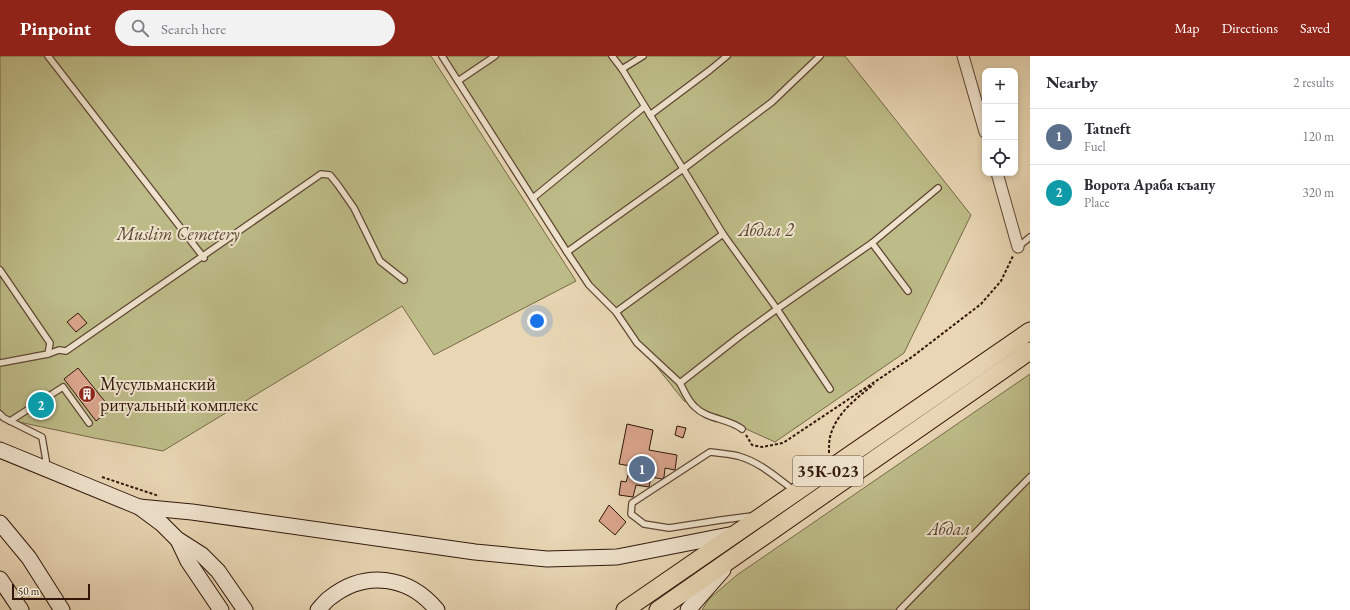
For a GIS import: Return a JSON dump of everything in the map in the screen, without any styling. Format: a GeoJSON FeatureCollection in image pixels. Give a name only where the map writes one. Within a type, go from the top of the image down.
{"type":"FeatureCollection","features":[{"type":"Feature","properties":{"kind":"main road","name":"35К-023"},"geometry":{"type":"LineString","coordinates":[[625,610],[1030,331]]}},
{"type":"Feature","properties":{"kind":"main road","name":"35К-023"},"geometry":{"type":"LineString","coordinates":[[658,610],[1030,351]]}},
{"type":"Feature","properties":{"kind":"main road"},"geometry":{"type":"LineString","coordinates":[[0,450],[139,507],[162,524],[177,539],[202,555],[218,571],[245,610]]}},
{"type":"Feature","properties":{"kind":"main road"},"geometry":{"type":"LineString","coordinates":[[139,507],[192,512],[475,552],[547,559],[617,557],[734,534]]}},
{"type":"Feature","properties":{"kind":"main road"},"geometry":{"type":"LineString","coordinates":[[0,523],[29,558],[62,610]]}},
{"type":"Feature","properties":{"kind":"main road"},"geometry":{"type":"LineString","coordinates":[[177,539],[188,561],[221,610]]}},
{"type":"Feature","properties":{"kind":"main road"},"geometry":{"type":"LineString","coordinates":[[688,610],[733,557]]}},
{"type":"Feature","properties":{"kind":"main road"},"geometry":{"type":"LineString","coordinates":[[0,579],[21,610]]}},
{"type":"Feature","properties":{"kind":"main road"},"geometry":{"type":"LineString","coordinates":[[318,610],[330,597],[347,586],[363,581],[381,579],[400,583],[418,592],[437,610]]}},
{"type":"Feature","properties":{"kind":"street"},"geometry":{"type":"LineString","coordinates":[[963,56],[982,122]]}},
{"type":"Feature","properties":{"kind":"street"},"geometry":{"type":"LineString","coordinates":[[998,176],[1018,247]]}},
{"type":"Feature","properties":{"kind":"lane"},"geometry":{"type":"LineString","coordinates":[[48,56],[203,257]]}},
{"type":"Feature","properties":{"kind":"lane"},"geometry":{"type":"LineString","coordinates":[[442,56],[589,284],[616,312],[637,343],[680,383],[695,407],[709,416],[736,424],[742,429]]}},
{"type":"Feature","properties":{"kind":"lane"},"geometry":{"type":"LineString","coordinates":[[458,81],[495,56]]}},
{"type":"Feature","properties":{"kind":"lane"},"geometry":{"type":"LineString","coordinates":[[612,56],[622,69],[644,107],[724,234],[830,389]]}},
{"type":"Feature","properties":{"kind":"lane"},"geometry":{"type":"LineString","coordinates":[[622,69],[643,56]]}},
{"type":"Feature","properties":{"kind":"lane"},"geometry":{"type":"LineString","coordinates":[[650,115],[727,56]]}},
{"type":"Feature","properties":{"kind":"lane"},"geometry":{"type":"LineString","coordinates":[[567,252],[683,169],[772,102],[820,56]]}},
{"type":"Feature","properties":{"kind":"lane"},"geometry":{"type":"LineString","coordinates":[[533,198],[644,107]]}},
{"type":"Feature","properties":{"kind":"lane"},"geometry":{"type":"LineString","coordinates":[[0,363],[48,354],[59,350],[66,351],[321,174],[330,175],[354,208],[380,261],[404,280]]}},
{"type":"Feature","properties":{"kind":"lane"},"geometry":{"type":"LineString","coordinates":[[680,383],[740,336],[872,243],[938,188]]}},
{"type":"Feature","properties":{"kind":"lane"},"geometry":{"type":"LineString","coordinates":[[616,312],[724,234]]}},
{"type":"Feature","properties":{"kind":"lane"},"geometry":{"type":"LineString","coordinates":[[1018,247],[1030,237]]}},
{"type":"Feature","properties":{"kind":"lane"},"geometry":{"type":"LineString","coordinates":[[872,243],[908,291]]}},
{"type":"Feature","properties":{"kind":"lane"},"geometry":{"type":"LineString","coordinates":[[0,270],[50,343],[48,354]]}},
{"type":"Feature","properties":{"kind":"lane"},"geometry":{"type":"LineString","coordinates":[[10,421],[63,387],[89,423]]}},
{"type":"Feature","properties":{"kind":"lane"},"geometry":{"type":"LineString","coordinates":[[0,414],[10,421],[42,437],[47,470]]}},
{"type":"Feature","properties":{"kind":"lane"},"geometry":{"type":"LineString","coordinates":[[763,515],[669,528],[644,524],[631,514],[632,503],[710,452],[738,456],[754,462],[797,492]]}},
{"type":"Feature","properties":{"kind":"lane"},"geometry":{"type":"LineString","coordinates":[[900,610],[1030,476]]}},
{"type":"Feature","properties":{"kind":"path"},"geometry":{"type":"LineString","coordinates":[[742,429],[752,445],[762,447],[783,443],[912,357],[981,304],[1001,281],[1018,247]]}},
{"type":"Feature","properties":{"kind":"path"},"geometry":{"type":"LineString","coordinates":[[827,472],[830,436],[838,418],[853,402],[881,377]]}},
{"type":"Feature","properties":{"kind":"path"},"geometry":{"type":"LineString","coordinates":[[96,475],[162,496]]}},
{"type":"Feature","properties":{"kind":"green space","name":"Muslim Cemetery"},"geometry":{"type":"Polygon","coordinates":[[[0,56],[431,56],[576,281],[434,355],[402,306],[163,451],[0,418],[0,56]]]}},
{"type":"Feature","properties":{"kind":"green space","name":"Абдал 2"},"geometry":{"type":"Polygon","coordinates":[[[441,56],[845,56],[971,215],[904,353],[775,442],[684,401],[591,284],[441,56]]]}},
{"type":"Feature","properties":{"kind":"green space","name":"Абдал"},"geometry":{"type":"Polygon","coordinates":[[[1030,374],[1030,610],[702,610],[709,599],[737,575],[1030,374]]]}},
{"type":"Feature","properties":{"kind":"building"},"geometry":{"type":"Polygon","coordinates":[[[78,313],[87,323],[76,332],[67,322],[78,313]]]}},
{"type":"Feature","properties":{"kind":"building","name":"Мусульманский ритуальный комплекс"},"geometry":{"type":"Polygon","coordinates":[[[78,368],[111,409],[96,421],[64,379],[78,368]]]}},
{"type":"Feature","properties":{"kind":"building"},"geometry":{"type":"Polygon","coordinates":[[[47,402],[51,408],[41,415],[37,409],[47,402]]]}},
{"type":"Feature","properties":{"kind":"building"},"geometry":{"type":"Polygon","coordinates":[[[627,424],[653,430],[649,450],[677,455],[675,470],[665,468],[664,477],[662,479],[651,477],[649,487],[636,485],[633,497],[619,495],[621,481],[626,482],[631,466],[619,464],[627,424]]]}},
{"type":"Feature","properties":{"kind":"building"},"geometry":{"type":"Polygon","coordinates":[[[677,426],[686,428],[683,438],[675,435],[677,426]]]}},
{"type":"Feature","properties":{"kind":"building"},"geometry":{"type":"Polygon","coordinates":[[[609,505],[626,522],[615,535],[599,521],[609,505]]]}},
{"type":"Feature","properties":{"kind":"place","name":"Мусульманский ритуальный комплекс"},"geometry":{"type":"Point","coordinates":[87,394]}},
{"type":"Feature","properties":{"kind":"place","name":"Ворота Араба къапу"},"geometry":{"type":"Point","coordinates":[41,405]}},
{"type":"Feature","properties":{"kind":"place","name":"Tatneft"},"geometry":{"type":"Point","coordinates":[642,469]}}]}
